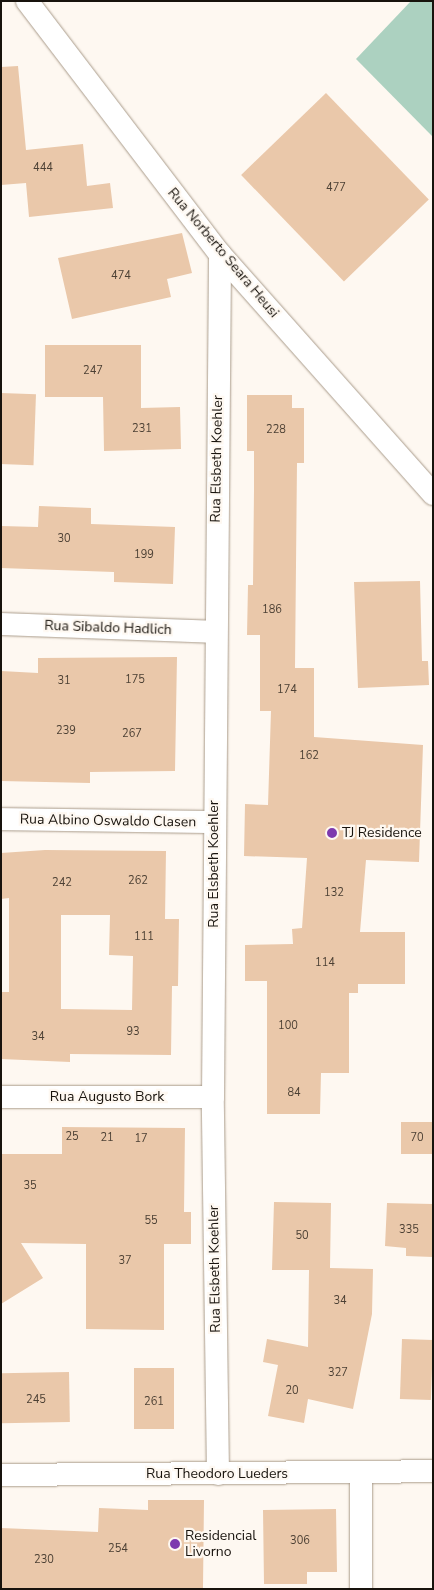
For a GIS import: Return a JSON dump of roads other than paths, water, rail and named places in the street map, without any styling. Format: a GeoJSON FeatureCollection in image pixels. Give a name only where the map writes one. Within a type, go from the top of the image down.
{"type":"FeatureCollection","features":[{"type":"Feature","properties":{"kind":"street","name":"Rua Norberto Seara Heusi"},"geometry":{"type":"LineString","coordinates":[[27,1],[220,254],[433,494]]}},
{"type":"Feature","properties":{"kind":"street","name":"Rua Elsbeth Koehler"},"geometry":{"type":"LineString","coordinates":[[218,1474],[213,1097],[215,632],[220,254]]}},
{"type":"Feature","properties":{"kind":"street","name":"Rua Sibaldo Hadlich"},"geometry":{"type":"LineString","coordinates":[[1,624],[215,632]]}},
{"type":"Feature","properties":{"kind":"street","name":"Rua Albino Oswaldo Clasen"},"geometry":{"type":"LineString","coordinates":[[1,820],[214,822]]}},
{"type":"Feature","properties":{"kind":"street","name":"Rua Augusto Bork"},"geometry":{"type":"LineString","coordinates":[[1,1097],[213,1097]]}},
{"type":"Feature","properties":{"kind":"street","name":"Rua Theodoro Lueders"},"geometry":{"type":"LineString","coordinates":[[1,1475],[361,1474],[433,1471]]}},
{"type":"Feature","properties":{"kind":"street"},"geometry":{"type":"LineString","coordinates":[[361,1474],[361,1589]]}},
{"type":"Feature","properties":{"kind":"place","name":"TJ Residence"},"geometry":{"type":"Point","coordinates":[332,833]}},
{"type":"Feature","properties":{"kind":"place","name":"Residencial Livorno"},"geometry":{"type":"Point","coordinates":[175,1544]}}]}
